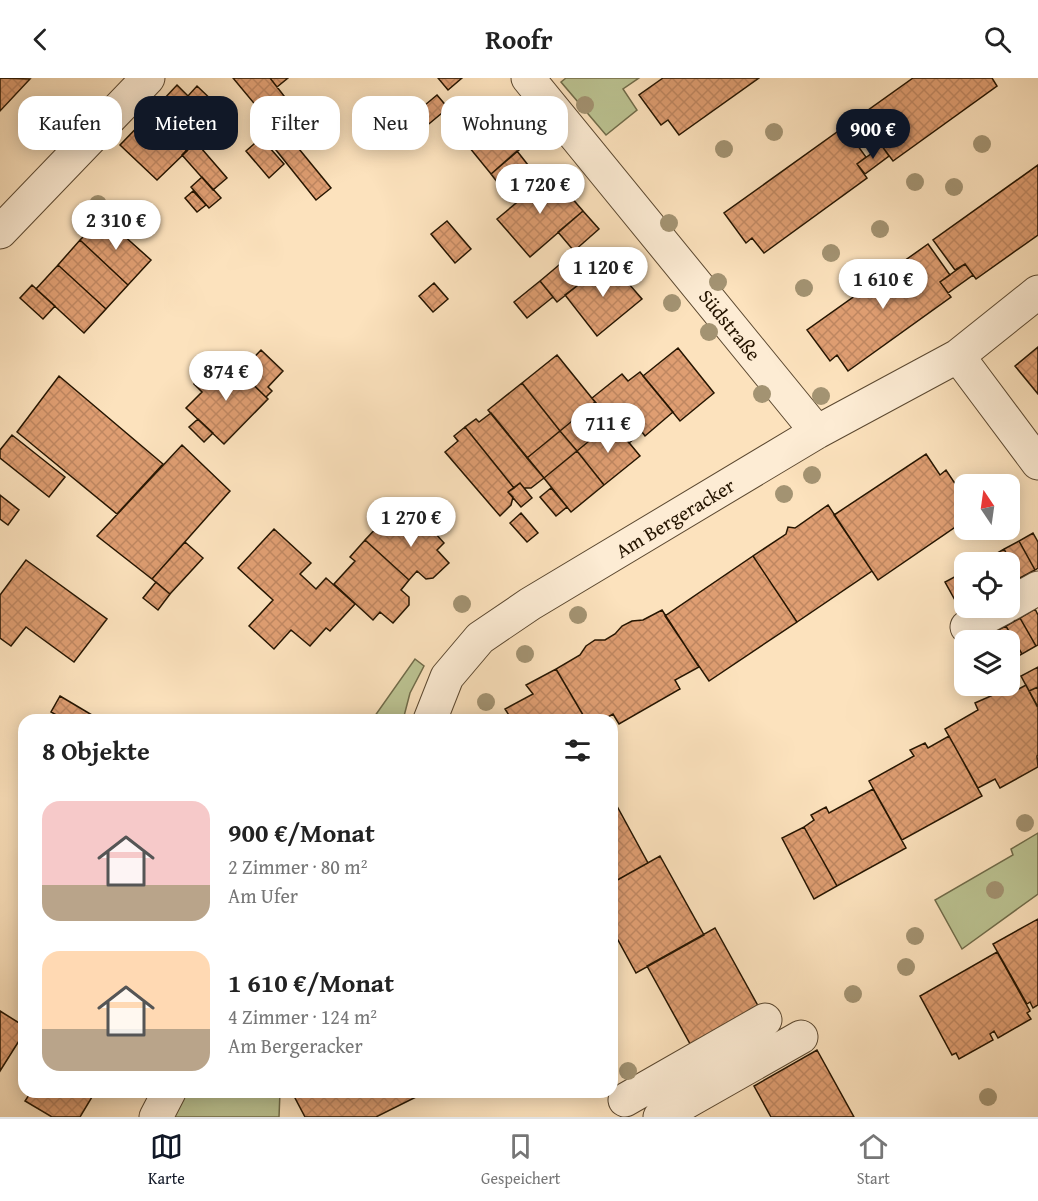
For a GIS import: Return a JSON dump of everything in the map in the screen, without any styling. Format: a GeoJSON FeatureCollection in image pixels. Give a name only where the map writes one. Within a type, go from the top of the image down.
{"type":"FeatureCollection","features":[{"type":"Feature","properties":{"kind":"street","name":"Südstraße"},"geometry":{"type":"LineString","coordinates":[[528,78],[817,432]]}},
{"type":"Feature","properties":{"kind":"street"},"geometry":{"type":"LineString","coordinates":[[0,232],[135,84]]}},
{"type":"Feature","properties":{"kind":"street","name":"Am Bergeracker"},"geometry":{"type":"LineString","coordinates":[[432,714],[447,676],[480,638],[530,604],[817,432],[958,356],[1038,292]]}},
{"type":"Feature","properties":{"kind":"street"},"geometry":{"type":"LineString","coordinates":[[958,356],[1038,463]]}},
{"type":"Feature","properties":{"kind":"street"},"geometry":{"type":"LineString","coordinates":[[1020,598],[1038,588]]}},
{"type":"Feature","properties":{"kind":"street"},"geometry":{"type":"LineString","coordinates":[[968,627],[985,618]]}},
{"type":"Feature","properties":{"kind":"street"},"geometry":{"type":"LineString","coordinates":[[625,1100],[765,1020]]}},
{"type":"Feature","properties":{"kind":"street"},"geometry":{"type":"LineString","coordinates":[[660,1117],[801,1037]]}},
{"type":"Feature","properties":{"kind":"street"},"geometry":{"type":"LineString","coordinates":[[156,1117],[166,1098]]}},
{"type":"Feature","properties":{"kind":"green space"},"geometry":{"type":"Polygon","coordinates":[[[566,78],[639,78],[623,89],[637,110],[606,135],[561,82],[566,78]]]}},
{"type":"Feature","properties":{"kind":"green space"},"geometry":{"type":"Polygon","coordinates":[[[415,659],[424,666],[410,693],[405,714],[376,714],[415,659]]]}},
{"type":"Feature","properties":{"kind":"green space"},"geometry":{"type":"Polygon","coordinates":[[[1038,833],[1038,894],[962,949],[935,900],[1013,855],[1011,849],[1038,833]]]}},
{"type":"Feature","properties":{"kind":"green space"},"geometry":{"type":"Polygon","coordinates":[[[182,1098],[280,1098],[279,1117],[171,1117],[182,1098]]]}},
{"type":"Feature","properties":{"kind":"building"},"geometry":{"type":"Polygon","coordinates":[[[0,78],[30,79],[0,111],[0,78]]]}},
{"type":"Feature","properties":{"kind":"building"},"geometry":{"type":"Polygon","coordinates":[[[233,78],[270,78],[284,96],[250,96],[250,98],[233,78]]]}},
{"type":"Feature","properties":{"kind":"building"},"geometry":{"type":"Polygon","coordinates":[[[270,78],[288,78],[277,87],[270,78]]]}},
{"type":"Feature","properties":{"kind":"building"},"geometry":{"type":"Polygon","coordinates":[[[438,78],[462,78],[448,90],[438,78]]]}},
{"type":"Feature","properties":{"kind":"building"},"geometry":{"type":"Polygon","coordinates":[[[663,78],[759,78],[679,135],[668,120],[661,125],[639,95],[663,78]]]}},
{"type":"Feature","properties":{"kind":"building"},"geometry":{"type":"Polygon","coordinates":[[[913,78],[992,78],[997,86],[893,161],[882,146],[872,153],[850,123],[913,78]]]}},
{"type":"Feature","properties":{"kind":"building"},"geometry":{"type":"Polygon","coordinates":[[[177,85],[188,96],[167,96],[177,85]]]}},
{"type":"Feature","properties":{"kind":"building"},"geometry":{"type":"Polygon","coordinates":[[[197,86],[208,96],[188,96],[197,86]]]}},
{"type":"Feature","properties":{"kind":"building"},"geometry":{"type":"Polygon","coordinates":[[[437,95],[441,100],[441,114],[429,124],[429,102],[437,95]]]}},
{"type":"Feature","properties":{"kind":"building"},"geometry":{"type":"Polygon","coordinates":[[[844,127],[866,157],[857,164],[867,178],[764,253],[752,238],[746,243],[724,213],[844,127]]]}},
{"type":"Feature","properties":{"kind":"building"},"geometry":{"type":"Polygon","coordinates":[[[134,131],[134,150],[187,151],[157,180],[122,147],[122,143],[134,131]]]}},
{"type":"Feature","properties":{"kind":"building"},"geometry":{"type":"Polygon","coordinates":[[[882,146],[889,156],[865,174],[857,164],[882,146]]]}},
{"type":"Feature","properties":{"kind":"building"},"geometry":{"type":"Polygon","coordinates":[[[250,148],[250,150],[272,150],[284,164],[269,178],[246,151],[250,148]]]}},
{"type":"Feature","properties":{"kind":"building"},"geometry":{"type":"Polygon","coordinates":[[[187,150],[203,150],[227,178],[213,190],[182,155],[187,150]]]}},
{"type":"Feature","properties":{"kind":"building"},"geometry":{"type":"Polygon","coordinates":[[[276,150],[300,150],[331,188],[316,200],[276,150]]]}},
{"type":"Feature","properties":{"kind":"building"},"geometry":{"type":"Polygon","coordinates":[[[472,150],[519,150],[491,174],[472,150]]]}},
{"type":"Feature","properties":{"kind":"building"},"geometry":{"type":"Polygon","coordinates":[[[517,151],[528,165],[501,187],[491,174],[517,151]]]}},
{"type":"Feature","properties":{"kind":"building"},"geometry":{"type":"Polygon","coordinates":[[[1038,165],[1038,235],[976,279],[965,264],[955,270],[933,240],[1038,165]]]}},
{"type":"Feature","properties":{"kind":"building"},"geometry":{"type":"Polygon","coordinates":[[[551,174],[583,211],[530,257],[497,219],[551,174]]]}},
{"type":"Feature","properties":{"kind":"building"},"geometry":{"type":"Polygon","coordinates":[[[202,177],[221,198],[209,208],[191,187],[202,177]]]}},
{"type":"Feature","properties":{"kind":"building"},"geometry":{"type":"Polygon","coordinates":[[[193,191],[206,205],[197,212],[185,198],[193,191]]]}},
{"type":"Feature","properties":{"kind":"building"},"geometry":{"type":"Polygon","coordinates":[[[583,211],[599,229],[574,251],[558,232],[583,211]]]}},
{"type":"Feature","properties":{"kind":"building"},"geometry":{"type":"Polygon","coordinates":[[[103,217],[151,260],[128,285],[80,240],[103,217]]]}},
{"type":"Feature","properties":{"kind":"building"},"geometry":{"type":"Polygon","coordinates":[[[447,221],[471,249],[455,263],[431,234],[447,221]]]}},
{"type":"Feature","properties":{"kind":"building"},"geometry":{"type":"Polygon","coordinates":[[[80,240],[128,285],[106,309],[58,265],[80,240]]]}},
{"type":"Feature","properties":{"kind":"building"},"geometry":{"type":"Polygon","coordinates":[[[928,244],[950,275],[940,282],[951,297],[848,371],[837,355],[830,361],[807,330],[928,244]]]}},
{"type":"Feature","properties":{"kind":"building"},"geometry":{"type":"Polygon","coordinates":[[[565,260],[582,282],[557,302],[540,281],[565,260]]]}},
{"type":"Feature","properties":{"kind":"building"},"geometry":{"type":"Polygon","coordinates":[[[607,261],[642,299],[597,336],[565,295],[582,282],[580,280],[587,274],[593,270],[595,272],[607,261]]]}},
{"type":"Feature","properties":{"kind":"building"},"geometry":{"type":"Polygon","coordinates":[[[965,264],[973,275],[948,293],[940,282],[965,264]]]}},
{"type":"Feature","properties":{"kind":"building"},"geometry":{"type":"Polygon","coordinates":[[[58,265],[106,309],[84,333],[36,289],[58,265]]]}},
{"type":"Feature","properties":{"kind":"building"},"geometry":{"type":"Polygon","coordinates":[[[540,281],[553,297],[527,318],[514,302],[540,281]]]}},
{"type":"Feature","properties":{"kind":"building"},"geometry":{"type":"Polygon","coordinates":[[[434,283],[448,299],[433,312],[419,296],[434,283]]]}},
{"type":"Feature","properties":{"kind":"building"},"geometry":{"type":"Polygon","coordinates":[[[32,285],[55,306],[43,319],[20,298],[32,285]]]}},
{"type":"Feature","properties":{"kind":"building"},"geometry":{"type":"Polygon","coordinates":[[[1038,347],[1038,394],[1015,366],[1038,347]]]}},
{"type":"Feature","properties":{"kind":"building"},"geometry":{"type":"Polygon","coordinates":[[[678,348],[714,393],[680,421],[643,376],[678,348]]]}},
{"type":"Feature","properties":{"kind":"building"},"geometry":{"type":"Polygon","coordinates":[[[261,350],[283,371],[268,387],[272,391],[266,397],[240,372],[261,350]]]}},
{"type":"Feature","properties":{"kind":"building"},"geometry":{"type":"Polygon","coordinates":[[[557,355],[595,402],[560,431],[522,383],[557,355]]]}},
{"type":"Feature","properties":{"kind":"building"},"geometry":{"type":"Polygon","coordinates":[[[230,362],[268,399],[224,444],[186,408],[202,392],[194,384],[210,368],[217,375],[230,362]]]}},
{"type":"Feature","properties":{"kind":"building"},"geometry":{"type":"Polygon","coordinates":[[[640,372],[673,412],[645,436],[642,432],[629,443],[592,398],[622,374],[628,381],[640,372]]]}},
{"type":"Feature","properties":{"kind":"building"},"geometry":{"type":"Polygon","coordinates":[[[59,376],[163,464],[117,514],[17,432],[59,376]]]}},
{"type":"Feature","properties":{"kind":"building"},"geometry":{"type":"Polygon","coordinates":[[[522,383],[560,431],[527,458],[488,410],[522,383]]]}},
{"type":"Feature","properties":{"kind":"building"},"geometry":{"type":"Polygon","coordinates":[[[595,402],[612,422],[577,451],[560,431],[595,402]]]}},
{"type":"Feature","properties":{"kind":"building"},"geometry":{"type":"Polygon","coordinates":[[[491,413],[544,478],[531,488],[524,488],[520,483],[514,488],[465,427],[476,419],[479,422],[491,413]]]}},
{"type":"Feature","properties":{"kind":"building"},"geometry":{"type":"Polygon","coordinates":[[[198,419],[213,433],[204,442],[189,427],[198,419]]]}},
{"type":"Feature","properties":{"kind":"building"},"geometry":{"type":"Polygon","coordinates":[[[612,422],[640,456],[604,485],[577,451],[612,422]]]}},
{"type":"Feature","properties":{"kind":"building"},"geometry":{"type":"Polygon","coordinates":[[[465,427],[514,488],[508,492],[513,497],[511,505],[500,516],[445,452],[458,441],[454,436],[465,427]]]}},
{"type":"Feature","properties":{"kind":"building"},"geometry":{"type":"Polygon","coordinates":[[[560,431],[577,451],[544,478],[527,458],[560,431]]]}},
{"type":"Feature","properties":{"kind":"building"},"geometry":{"type":"Polygon","coordinates":[[[12,435],[65,477],[49,497],[0,458],[0,450],[12,435]]]}},
{"type":"Feature","properties":{"kind":"building"},"geometry":{"type":"Polygon","coordinates":[[[182,445],[230,491],[152,579],[97,536],[182,445]]]}},
{"type":"Feature","properties":{"kind":"building"},"geometry":{"type":"Polygon","coordinates":[[[577,451],[604,485],[571,512],[544,478],[577,451]]]}},
{"type":"Feature","properties":{"kind":"building"},"geometry":{"type":"Polygon","coordinates":[[[926,454],[940,475],[946,470],[954,482],[954,528],[878,580],[834,515],[926,454]]]}},
{"type":"Feature","properties":{"kind":"building"},"geometry":{"type":"Polygon","coordinates":[[[520,483],[532,498],[521,507],[508,492],[520,483]]]}},
{"type":"Feature","properties":{"kind":"building"},"geometry":{"type":"Polygon","coordinates":[[[551,488],[567,507],[556,516],[540,497],[551,488]]]}},
{"type":"Feature","properties":{"kind":"building"},"geometry":{"type":"Polygon","coordinates":[[[0,495],[19,510],[8,525],[0,519],[0,495]]]}},
{"type":"Feature","properties":{"kind":"building"},"geometry":{"type":"Polygon","coordinates":[[[828,505],[872,571],[797,622],[753,556],[786,534],[788,527],[795,528],[828,505]]]}},
{"type":"Feature","properties":{"kind":"building"},"geometry":{"type":"Polygon","coordinates":[[[414,510],[444,543],[437,550],[449,563],[433,578],[426,579],[417,571],[409,580],[365,540],[380,524],[392,535],[414,510]]]}},
{"type":"Feature","properties":{"kind":"building"},"geometry":{"type":"Polygon","coordinates":[[[521,513],[538,533],[527,542],[510,523],[521,513]]]}},
{"type":"Feature","properties":{"kind":"building"},"geometry":{"type":"Polygon","coordinates":[[[274,529],[311,563],[300,574],[316,589],[326,578],[355,604],[330,631],[326,628],[310,646],[291,630],[274,649],[249,626],[273,600],[238,568],[274,529]]]}},
{"type":"Feature","properties":{"kind":"building"},"geometry":{"type":"Polygon","coordinates":[[[1033,533],[1038,542],[1038,568],[1035,570],[1019,541],[1033,533]]]}},
{"type":"Feature","properties":{"kind":"building"},"geometry":{"type":"Polygon","coordinates":[[[365,540],[409,580],[401,590],[409,597],[409,605],[393,623],[380,612],[373,620],[334,584],[355,561],[350,557],[365,540]]]}},
{"type":"Feature","properties":{"kind":"building"},"geometry":{"type":"Polygon","coordinates":[[[1019,541],[1035,570],[1020,578],[1020,552],[1006,552],[1004,549],[1019,541]]]}},
{"type":"Feature","properties":{"kind":"building"},"geometry":{"type":"Polygon","coordinates":[[[185,542],[203,558],[170,594],[152,579],[185,542]]]}},
{"type":"Feature","properties":{"kind":"building"},"geometry":{"type":"Polygon","coordinates":[[[753,556],[797,622],[709,681],[665,616],[753,556]]]}},
{"type":"Feature","properties":{"kind":"building"},"geometry":{"type":"Polygon","coordinates":[[[26,560],[107,619],[74,662],[26,627],[11,646],[0,638],[0,595],[26,560]]]}},
{"type":"Feature","properties":{"kind":"building"},"geometry":{"type":"Polygon","coordinates":[[[954,577],[954,598],[945,582],[954,577]]]}},
{"type":"Feature","properties":{"kind":"building"},"geometry":{"type":"Polygon","coordinates":[[[156,582],[170,594],[158,610],[143,598],[156,582]]]}},
{"type":"Feature","properties":{"kind":"building"},"geometry":{"type":"Polygon","coordinates":[[[1035,609],[1038,615],[1038,645],[1036,646],[1020,618],[1035,609]]]}},
{"type":"Feature","properties":{"kind":"building"},"geometry":{"type":"Polygon","coordinates":[[[662,610],[699,667],[675,680],[680,689],[619,724],[618,714],[582,714],[556,669],[580,655],[586,646],[595,640],[605,640],[622,626],[632,621],[643,620],[662,610]]]}},
{"type":"Feature","properties":{"kind":"building"},"geometry":{"type":"Polygon","coordinates":[[[1020,618],[1036,646],[1022,654],[1020,630],[1008,630],[1006,626],[1020,618]]]}},
{"type":"Feature","properties":{"kind":"building"},"geometry":{"type":"Polygon","coordinates":[[[1038,667],[1038,687],[1029,691],[1021,676],[1038,667]]]}},
{"type":"Feature","properties":{"kind":"building"},"geometry":{"type":"Polygon","coordinates":[[[556,669],[582,714],[508,714],[505,709],[533,694],[526,685],[556,669]]]}},
{"type":"Feature","properties":{"kind":"building"},"geometry":{"type":"Polygon","coordinates":[[[1026,685],[1038,707],[1038,767],[1000,788],[995,779],[978,788],[945,729],[978,710],[975,703],[991,696],[1020,696],[1020,688],[1026,685]]]}},
{"type":"Feature","properties":{"kind":"building"},"geometry":{"type":"Polygon","coordinates":[[[1038,687],[1038,705],[1037,706],[1029,691],[1038,687]]]}},
{"type":"Feature","properties":{"kind":"building"},"geometry":{"type":"Polygon","coordinates":[[[60,696],[90,714],[54,714],[51,712],[60,696]]]}},
{"type":"Feature","properties":{"kind":"building"},"geometry":{"type":"Polygon","coordinates":[[[949,736],[982,796],[902,840],[869,781],[914,756],[910,750],[925,743],[928,748],[949,736]]]}},
{"type":"Feature","properties":{"kind":"building"},"geometry":{"type":"Polygon","coordinates":[[[873,789],[906,848],[837,886],[804,827],[814,820],[811,815],[826,807],[829,813],[873,789]]]}},
{"type":"Feature","properties":{"kind":"building"},"geometry":{"type":"Polygon","coordinates":[[[618,808],[648,863],[618,880],[618,808]]]}},
{"type":"Feature","properties":{"kind":"building"},"geometry":{"type":"Polygon","coordinates":[[[804,827],[837,886],[814,899],[782,838],[804,827]]]}},
{"type":"Feature","properties":{"kind":"building"},"geometry":{"type":"Polygon","coordinates":[[[660,856],[704,935],[636,973],[618,940],[618,880],[660,856]]]}},
{"type":"Feature","properties":{"kind":"building"},"geometry":{"type":"Polygon","coordinates":[[[1038,919],[1038,1005],[1033,1008],[1030,1002],[1027,1004],[993,944],[1038,919]]]}},
{"type":"Feature","properties":{"kind":"building"},"geometry":{"type":"Polygon","coordinates":[[[715,928],[762,1013],[694,1051],[647,966],[715,928]]]}},
{"type":"Feature","properties":{"kind":"building"},"geometry":{"type":"Polygon","coordinates":[[[997,952],[1030,1011],[1027,1013],[1031,1019],[998,1038],[994,1031],[990,1034],[993,1040],[959,1059],[956,1053],[952,1055],[920,996],[997,952]]]}},
{"type":"Feature","properties":{"kind":"building"},"geometry":{"type":"Polygon","coordinates":[[[0,1011],[18,1022],[18,1042],[0,1071],[0,1011]]]}},
{"type":"Feature","properties":{"kind":"building"},"geometry":{"type":"Polygon","coordinates":[[[817,1050],[854,1117],[771,1117],[754,1086],[817,1050]]]}},
{"type":"Feature","properties":{"kind":"building"},"geometry":{"type":"Polygon","coordinates":[[[27,1098],[91,1098],[80,1117],[52,1117],[25,1101],[27,1098]]]}},
{"type":"Feature","properties":{"kind":"building"},"geometry":{"type":"Polygon","coordinates":[[[295,1098],[414,1098],[376,1117],[305,1117],[295,1098]]]}}]}
